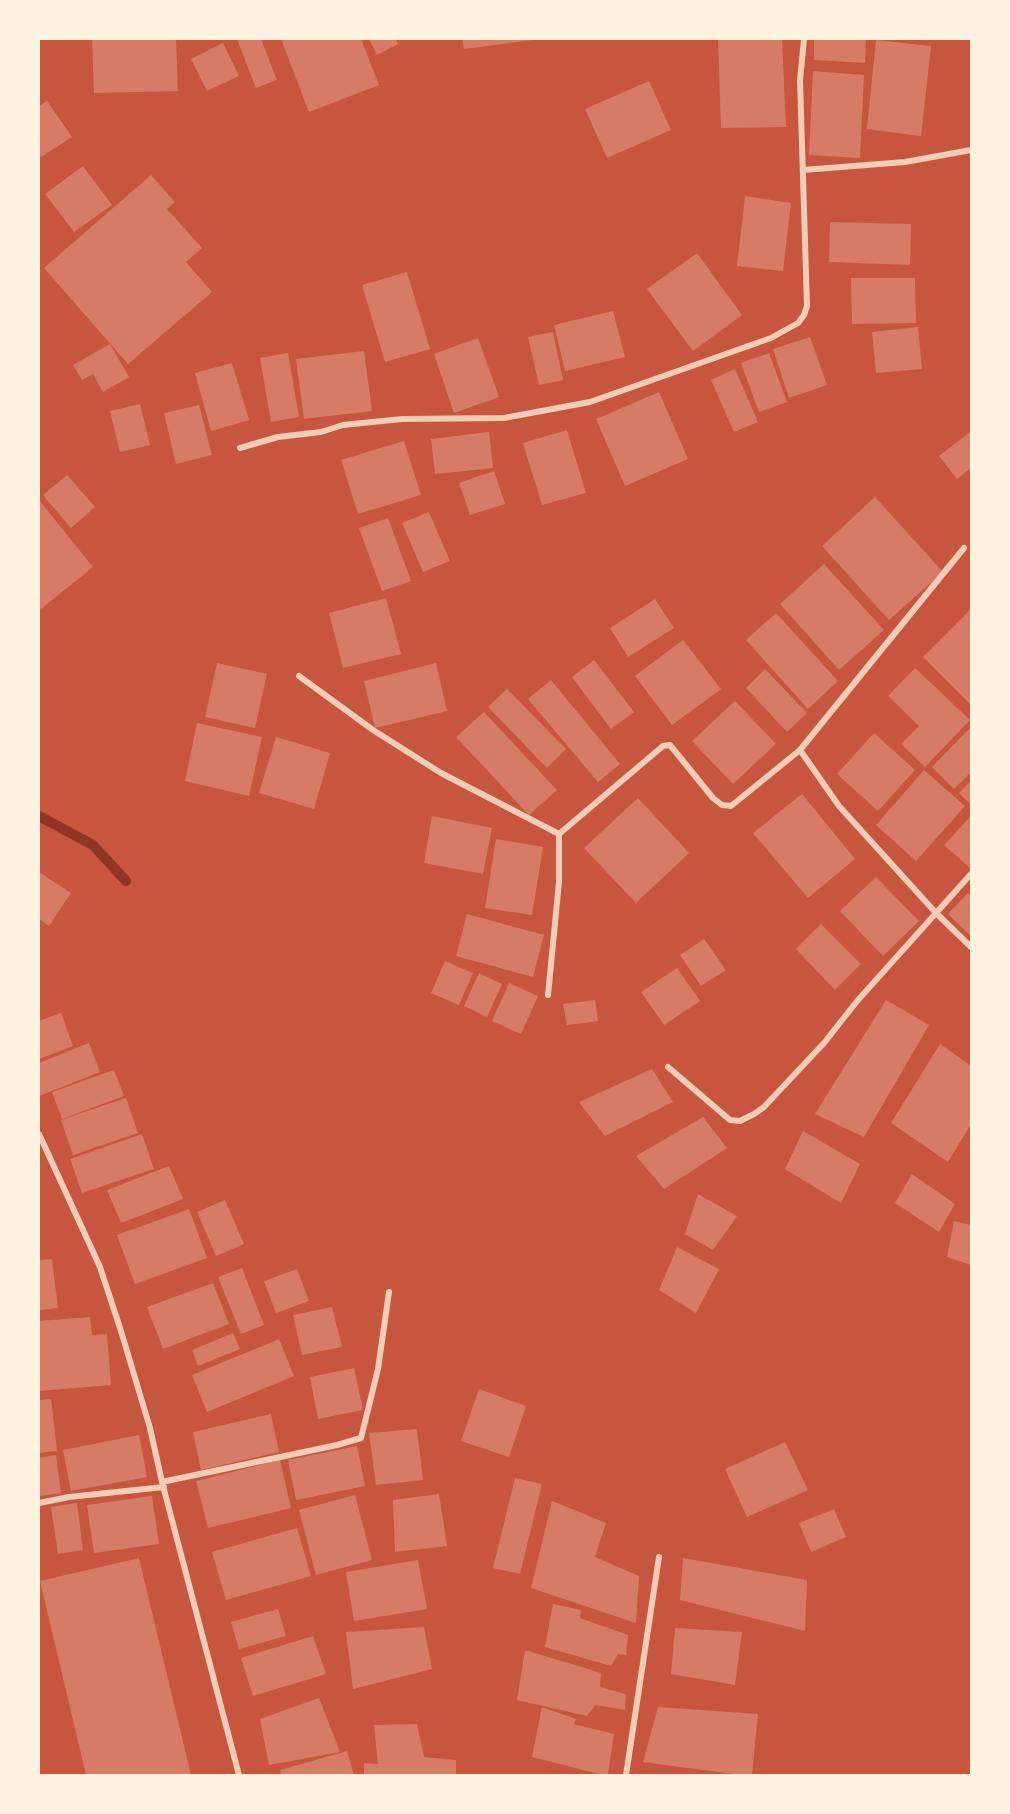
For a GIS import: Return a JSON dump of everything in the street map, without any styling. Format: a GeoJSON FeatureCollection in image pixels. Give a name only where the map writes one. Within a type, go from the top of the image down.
{"type":"FeatureCollection","features":[{"type":"Feature","properties":{"kind":"street"},"geometry":{"type":"LineString","coordinates":[[240,448],[278,437],[321,432],[343,425],[402,418],[504,418],[590,402],[771,338],[798,323],[807,306],[800,80],[804,39]]}},
{"type":"Feature","properties":{"kind":"street"},"geometry":{"type":"LineString","coordinates":[[803,170],[905,162],[971,150]]}},
{"type":"Feature","properties":{"kind":"street"},"geometry":{"type":"LineString","coordinates":[[548,995],[558,882],[559,834],[663,746],[670,745],[713,798],[723,805],[731,806],[800,750],[964,548]]}},
{"type":"Feature","properties":{"kind":"street"},"geometry":{"type":"LineString","coordinates":[[299,676],[373,730],[441,773],[559,834]]}},
{"type":"Feature","properties":{"kind":"street"},"geometry":{"type":"LineString","coordinates":[[800,750],[839,806],[936,913],[971,947]]}},
{"type":"Feature","properties":{"kind":"street"},"geometry":{"type":"LineString","coordinates":[[668,1067],[730,1120],[747,1119],[764,1107],[824,1043],[858,1000],[971,874]]}},
{"type":"Feature","properties":{"kind":"street"},"geometry":{"type":"LineString","coordinates":[[39,1134],[100,1267],[122,1331],[150,1428],[239,1775]]}},
{"type":"Feature","properties":{"kind":"street"},"geometry":{"type":"LineString","coordinates":[[39,1503],[163,1485],[361,1438],[378,1369],[388,1292]]}},
{"type":"Feature","properties":{"kind":"street"},"geometry":{"type":"LineString","coordinates":[[626,1775],[659,1557]]}},
{"type":"Feature","properties":{"kind":"building"},"geometry":{"type":"Polygon","coordinates":[[[92,39],[176,39],[178,91],[94,93],[92,39]]]}},
{"type":"Feature","properties":{"kind":"building"},"geometry":{"type":"Polygon","coordinates":[[[237,39],[261,39],[277,80],[256,88],[237,39]]]}},
{"type":"Feature","properties":{"kind":"building"},"geometry":{"type":"Polygon","coordinates":[[[281,39],[361,39],[379,85],[309,112],[281,39]]]}},
{"type":"Feature","properties":{"kind":"building"},"geometry":{"type":"Polygon","coordinates":[[[369,39],[396,39],[398,44],[377,55],[369,39]]]}},
{"type":"Feature","properties":{"kind":"building"},"geometry":{"type":"Polygon","coordinates":[[[462,39],[532,39],[532,40],[464,49],[462,39]]]}},
{"type":"Feature","properties":{"kind":"building"},"geometry":{"type":"Polygon","coordinates":[[[718,39],[782,39],[786,127],[721,128],[718,39]]]}},
{"type":"Feature","properties":{"kind":"building"},"geometry":{"type":"Polygon","coordinates":[[[814,39],[866,39],[865,63],[814,60],[814,39]]]}},
{"type":"Feature","properties":{"kind":"building"},"geometry":{"type":"Polygon","coordinates":[[[876,40],[931,46],[921,136],[867,129],[876,40]]]}},
{"type":"Feature","properties":{"kind":"building"},"geometry":{"type":"Polygon","coordinates":[[[223,43],[239,76],[207,91],[191,59],[223,43]]]}},
{"type":"Feature","properties":{"kind":"building"},"geometry":{"type":"Polygon","coordinates":[[[813,71],[864,75],[860,158],[809,155],[813,71]]]}},
{"type":"Feature","properties":{"kind":"building"},"geometry":{"type":"Polygon","coordinates":[[[649,81],[671,130],[607,158],[585,109],[649,81]]]}},
{"type":"Feature","properties":{"kind":"building"},"geometry":{"type":"Polygon","coordinates":[[[47,101],[72,137],[41,157],[39,153],[39,106],[47,101]]]}},
{"type":"Feature","properties":{"kind":"building"},"geometry":{"type":"Polygon","coordinates":[[[83,166],[112,205],[74,232],[45,194],[83,166]]]}},
{"type":"Feature","properties":{"kind":"building"},"geometry":{"type":"Polygon","coordinates":[[[151,175],[175,202],[167,209],[202,248],[186,262],[212,292],[128,364],[44,268],[151,175]]]}},
{"type":"Feature","properties":{"kind":"building"},"geometry":{"type":"Polygon","coordinates":[[[745,196],[791,203],[783,271],[737,266],[745,196]]]}},
{"type":"Feature","properties":{"kind":"building"},"geometry":{"type":"Polygon","coordinates":[[[830,222],[911,224],[910,265],[829,262],[830,222]]]}},
{"type":"Feature","properties":{"kind":"building"},"geometry":{"type":"Polygon","coordinates":[[[697,253],[742,315],[693,351],[647,289],[697,253]]]}},
{"type":"Feature","properties":{"kind":"building"},"geometry":{"type":"Polygon","coordinates":[[[407,272],[430,349],[385,362],[362,285],[407,272]]]}},
{"type":"Feature","properties":{"kind":"building"},"geometry":{"type":"Polygon","coordinates":[[[851,278],[915,278],[916,323],[852,324],[851,278]]]}},
{"type":"Feature","properties":{"kind":"building"},"geometry":{"type":"Polygon","coordinates":[[[613,311],[625,357],[565,371],[554,325],[613,311]]]}},
{"type":"Feature","properties":{"kind":"building"},"geometry":{"type":"Polygon","coordinates":[[[918,327],[922,369],[876,373],[872,332],[918,327]]]}},
{"type":"Feature","properties":{"kind":"building"},"geometry":{"type":"Polygon","coordinates":[[[553,332],[563,380],[539,385],[528,337],[553,332]]]}},
{"type":"Feature","properties":{"kind":"building"},"geometry":{"type":"Polygon","coordinates":[[[810,337],[827,385],[789,398],[773,349],[810,337]]]}},
{"type":"Feature","properties":{"kind":"building"},"geometry":{"type":"Polygon","coordinates":[[[478,338],[499,397],[454,413],[434,354],[478,338]]]}},
{"type":"Feature","properties":{"kind":"building"},"geometry":{"type":"Polygon","coordinates":[[[110,344],[129,377],[103,392],[93,374],[82,380],[73,365],[110,344]]]}},
{"type":"Feature","properties":{"kind":"building"},"geometry":{"type":"Polygon","coordinates":[[[364,351],[372,411],[304,419],[296,359],[364,351]]]}},
{"type":"Feature","properties":{"kind":"building"},"geometry":{"type":"Polygon","coordinates":[[[288,353],[299,417],[271,422],[260,358],[288,353]]]}},
{"type":"Feature","properties":{"kind":"building"},"geometry":{"type":"Polygon","coordinates":[[[769,353],[787,402],[759,412],[741,363],[769,353]]]}},
{"type":"Feature","properties":{"kind":"building"},"geometry":{"type":"Polygon","coordinates":[[[232,363],[249,420],[211,431],[195,373],[232,363]]]}},
{"type":"Feature","properties":{"kind":"building"},"geometry":{"type":"Polygon","coordinates":[[[735,369],[758,422],[734,432],[711,380],[735,369]]]}},
{"type":"Feature","properties":{"kind":"building"},"geometry":{"type":"Polygon","coordinates":[[[659,392],[688,459],[625,486],[596,419],[659,392]]]}},
{"type":"Feature","properties":{"kind":"building"},"geometry":{"type":"Polygon","coordinates":[[[140,404],[150,445],[120,452],[110,411],[140,404]]]}},
{"type":"Feature","properties":{"kind":"building"},"geometry":{"type":"Polygon","coordinates":[[[199,405],[212,455],[176,464],[164,413],[199,405]]]}},
{"type":"Feature","properties":{"kind":"building"},"geometry":{"type":"Polygon","coordinates":[[[567,430],[586,493],[542,505],[523,443],[567,430]]]}},
{"type":"Feature","properties":{"kind":"building"},"geometry":{"type":"Polygon","coordinates":[[[971,431],[971,468],[957,479],[939,456],[971,431]]]}},
{"type":"Feature","properties":{"kind":"building"},"geometry":{"type":"Polygon","coordinates":[[[489,432],[493,468],[435,474],[431,439],[489,432]]]}},
{"type":"Feature","properties":{"kind":"building"},"geometry":{"type":"Polygon","coordinates":[[[404,441],[421,495],[358,514],[341,460],[404,441]]]}},
{"type":"Feature","properties":{"kind":"building"},"geometry":{"type":"Polygon","coordinates":[[[494,471],[505,504],[470,515],[459,483],[494,471]]]}},
{"type":"Feature","properties":{"kind":"building"},"geometry":{"type":"Polygon","coordinates":[[[67,475],[95,507],[71,528],[43,495],[67,475]]]}},
{"type":"Feature","properties":{"kind":"building"},"geometry":{"type":"Polygon","coordinates":[[[875,497],[943,572],[889,620],[822,546],[875,497]]]}},
{"type":"Feature","properties":{"kind":"building"},"geometry":{"type":"Polygon","coordinates":[[[39,500],[93,567],[41,609],[39,606],[39,500]]]}},
{"type":"Feature","properties":{"kind":"building"},"geometry":{"type":"Polygon","coordinates":[[[429,512],[450,561],[423,572],[402,523],[429,512]]]}},
{"type":"Feature","properties":{"kind":"building"},"geometry":{"type":"Polygon","coordinates":[[[388,518],[411,581],[382,591],[359,528],[388,518]]]}},
{"type":"Feature","properties":{"kind":"building"},"geometry":{"type":"Polygon","coordinates":[[[824,564],[884,630],[839,670],[780,604],[824,564]]]}},
{"type":"Feature","properties":{"kind":"building"},"geometry":{"type":"Polygon","coordinates":[[[386,598],[401,654],[343,668],[329,613],[386,598]]]}},
{"type":"Feature","properties":{"kind":"building"},"geometry":{"type":"Polygon","coordinates":[[[655,599],[674,628],[628,657],[610,628],[655,599]]]}},
{"type":"Feature","properties":{"kind":"building"},"geometry":{"type":"Polygon","coordinates":[[[971,609],[971,705],[923,657],[971,609]]]}},
{"type":"Feature","properties":{"kind":"building"},"geometry":{"type":"Polygon","coordinates":[[[776,613],[838,681],[808,709],[746,640],[776,613]]]}},
{"type":"Feature","properties":{"kind":"building"},"geometry":{"type":"Polygon","coordinates":[[[683,640],[721,689],[672,725],[635,676],[683,640]]]}},
{"type":"Feature","properties":{"kind":"building"},"geometry":{"type":"Polygon","coordinates":[[[594,660],[634,712],[611,729],[572,677],[594,660]]]}},
{"type":"Feature","properties":{"kind":"building"},"geometry":{"type":"Polygon","coordinates":[[[217,663],[267,674],[255,728],[205,717],[217,663]]]}},
{"type":"Feature","properties":{"kind":"building"},"geometry":{"type":"Polygon","coordinates":[[[436,663],[447,711],[375,728],[364,681],[436,663]]]}},
{"type":"Feature","properties":{"kind":"building"},"geometry":{"type":"Polygon","coordinates":[[[915,668],[970,720],[925,767],[901,744],[919,726],[888,696],[915,668]]]}},
{"type":"Feature","properties":{"kind":"building"},"geometry":{"type":"Polygon","coordinates":[[[765,669],[807,713],[787,732],[746,688],[765,669]]]}},
{"type":"Feature","properties":{"kind":"building"},"geometry":{"type":"Polygon","coordinates":[[[551,680],[620,764],[598,782],[528,699],[551,680]]]}},
{"type":"Feature","properties":{"kind":"building"},"geometry":{"type":"Polygon","coordinates":[[[507,689],[566,749],[547,768],[488,707],[507,689]]]}},
{"type":"Feature","properties":{"kind":"building"},"geometry":{"type":"Polygon","coordinates":[[[735,701],[776,744],[733,784],[692,741],[735,701]]]}},
{"type":"Feature","properties":{"kind":"building"},"geometry":{"type":"Polygon","coordinates":[[[484,712],[557,790],[529,815],[456,737],[484,712]]]}},
{"type":"Feature","properties":{"kind":"building"},"geometry":{"type":"Polygon","coordinates":[[[197,723],[262,737],[249,796],[185,781],[197,723]]]}},
{"type":"Feature","properties":{"kind":"building"},"geometry":{"type":"Polygon","coordinates":[[[971,727],[971,772],[954,789],[932,767],[971,727]]]}},
{"type":"Feature","properties":{"kind":"building"},"geometry":{"type":"Polygon","coordinates":[[[874,733],[915,770],[878,811],[837,774],[874,733]]]}},
{"type":"Feature","properties":{"kind":"building"},"geometry":{"type":"Polygon","coordinates":[[[276,737],[330,753],[314,809],[259,793],[276,737]]]}},
{"type":"Feature","properties":{"kind":"building"},"geometry":{"type":"Polygon","coordinates":[[[924,770],[965,806],[916,861],[876,825],[924,770]]]}},
{"type":"Feature","properties":{"kind":"building"},"geometry":{"type":"Polygon","coordinates":[[[971,781],[971,805],[959,793],[971,781]]]}},
{"type":"Feature","properties":{"kind":"building"},"geometry":{"type":"Polygon","coordinates":[[[802,794],[855,859],[808,898],[753,833],[802,794]]]}},
{"type":"Feature","properties":{"kind":"building"},"geometry":{"type":"Polygon","coordinates":[[[638,798],[689,853],[636,903],[584,848],[638,798]]]}},
{"type":"Feature","properties":{"kind":"building"},"geometry":{"type":"Polygon","coordinates":[[[432,816],[492,828],[483,874],[424,863],[432,816]]]}},
{"type":"Feature","properties":{"kind":"building"},"geometry":{"type":"Polygon","coordinates":[[[971,816],[971,869],[944,845],[971,816]]]}},
{"type":"Feature","properties":{"kind":"building"},"geometry":{"type":"Polygon","coordinates":[[[496,839],[543,847],[532,915],[485,908],[496,839]]]}},
{"type":"Feature","properties":{"kind":"building"},"geometry":{"type":"Polygon","coordinates":[[[39,872],[71,893],[49,926],[39,919],[39,872]]]}},
{"type":"Feature","properties":{"kind":"building"},"geometry":{"type":"Polygon","coordinates":[[[876,877],[919,921],[883,956],[840,911],[876,877]]]}},
{"type":"Feature","properties":{"kind":"building"},"geometry":{"type":"Polygon","coordinates":[[[968,893],[971,896],[971,936],[948,914],[968,893]]]}},
{"type":"Feature","properties":{"kind":"building"},"geometry":{"type":"Polygon","coordinates":[[[467,914],[544,935],[533,977],[456,956],[467,914]]]}},
{"type":"Feature","properties":{"kind":"building"},"geometry":{"type":"Polygon","coordinates":[[[821,924],[861,964],[835,990],[796,949],[821,924]]]}},
{"type":"Feature","properties":{"kind":"building"},"geometry":{"type":"Polygon","coordinates":[[[704,939],[726,970],[701,986],[680,955],[704,939]]]}},
{"type":"Feature","properties":{"kind":"building"},"geometry":{"type":"Polygon","coordinates":[[[445,961],[473,973],[459,1005],[431,993],[445,961]]]}},
{"type":"Feature","properties":{"kind":"building"},"geometry":{"type":"Polygon","coordinates":[[[677,968],[700,1001],[664,1025],[641,992],[677,968]]]}},
{"type":"Feature","properties":{"kind":"building"},"geometry":{"type":"Polygon","coordinates":[[[479,973],[502,984],[487,1017],[464,1006],[479,973]]]}},
{"type":"Feature","properties":{"kind":"building"},"geometry":{"type":"Polygon","coordinates":[[[509,983],[538,996],[521,1034],[492,1021],[509,983]]]}},
{"type":"Feature","properties":{"kind":"building"},"geometry":{"type":"Polygon","coordinates":[[[595,1000],[598,1021],[567,1025],[563,1004],[595,1000]]]}},
{"type":"Feature","properties":{"kind":"building"},"geometry":{"type":"Polygon","coordinates":[[[886,1000],[929,1025],[864,1137],[815,1114],[886,1000]]]}},
{"type":"Feature","properties":{"kind":"building"},"geometry":{"type":"Polygon","coordinates":[[[61,1013],[73,1046],[39,1059],[39,1021],[61,1013]]]}},
{"type":"Feature","properties":{"kind":"building"},"geometry":{"type":"Polygon","coordinates":[[[89,1043],[100,1072],[39,1096],[39,1063],[89,1043]]]}},
{"type":"Feature","properties":{"kind":"building"},"geometry":{"type":"Polygon","coordinates":[[[940,1044],[971,1066],[971,1124],[948,1162],[891,1123],[940,1044]]]}},
{"type":"Feature","properties":{"kind":"building"},"geometry":{"type":"Polygon","coordinates":[[[652,1069],[673,1102],[605,1136],[579,1102],[652,1069]]]}},
{"type":"Feature","properties":{"kind":"building"},"geometry":{"type":"Polygon","coordinates":[[[114,1070],[124,1096],[62,1119],[52,1092],[114,1070]]]}},
{"type":"Feature","properties":{"kind":"building"},"geometry":{"type":"Polygon","coordinates":[[[126,1098],[138,1133],[73,1155],[61,1120],[126,1098]]]}},
{"type":"Feature","properties":{"kind":"building"},"geometry":{"type":"Polygon","coordinates":[[[703,1117],[727,1148],[664,1189],[636,1156],[703,1117]]]}},
{"type":"Feature","properties":{"kind":"building"},"geometry":{"type":"Polygon","coordinates":[[[803,1131],[860,1164],[841,1203],[785,1169],[803,1131]]]}},
{"type":"Feature","properties":{"kind":"building"},"geometry":{"type":"Polygon","coordinates":[[[142,1134],[154,1169],[82,1193],[70,1159],[142,1134]]]}},
{"type":"Feature","properties":{"kind":"building"},"geometry":{"type":"Polygon","coordinates":[[[169,1166],[183,1199],[121,1223],[107,1190],[169,1166]]]}},
{"type":"Feature","properties":{"kind":"building"},"geometry":{"type":"Polygon","coordinates":[[[912,1174],[955,1204],[939,1232],[895,1203],[912,1174]]]}},
{"type":"Feature","properties":{"kind":"building"},"geometry":{"type":"Polygon","coordinates":[[[698,1194],[737,1216],[713,1250],[685,1234],[698,1194]]]}},
{"type":"Feature","properties":{"kind":"building"},"geometry":{"type":"Polygon","coordinates":[[[225,1200],[244,1244],[216,1256],[197,1212],[225,1200]]]}},
{"type":"Feature","properties":{"kind":"building"},"geometry":{"type":"Polygon","coordinates":[[[189,1209],[207,1258],[135,1284],[117,1235],[189,1209]]]}},
{"type":"Feature","properties":{"kind":"building"},"geometry":{"type":"Polygon","coordinates":[[[954,1221],[971,1225],[971,1265],[947,1257],[954,1221]]]}},
{"type":"Feature","properties":{"kind":"building"},"geometry":{"type":"Polygon","coordinates":[[[677,1247],[719,1269],[696,1313],[659,1290],[677,1247]]]}},
{"type":"Feature","properties":{"kind":"building"},"geometry":{"type":"Polygon","coordinates":[[[52,1259],[58,1308],[39,1310],[39,1260],[52,1259]]]}},
{"type":"Feature","properties":{"kind":"building"},"geometry":{"type":"Polygon","coordinates":[[[242,1268],[264,1325],[241,1334],[218,1277],[242,1268]]]}},
{"type":"Feature","properties":{"kind":"building"},"geometry":{"type":"Polygon","coordinates":[[[297,1269],[309,1301],[276,1313],[264,1281],[297,1269]]]}},
{"type":"Feature","properties":{"kind":"building"},"geometry":{"type":"Polygon","coordinates":[[[213,1283],[229,1324],[163,1349],[147,1307],[213,1283]]]}},
{"type":"Feature","properties":{"kind":"building"},"geometry":{"type":"Polygon","coordinates":[[[332,1307],[342,1347],[302,1355],[293,1315],[332,1307]]]}},
{"type":"Feature","properties":{"kind":"building"},"geometry":{"type":"Polygon","coordinates":[[[90,1317],[92,1335],[107,1334],[111,1385],[39,1391],[39,1321],[90,1317]]]}},
{"type":"Feature","properties":{"kind":"building"},"geometry":{"type":"Polygon","coordinates":[[[233,1333],[240,1349],[198,1366],[192,1350],[233,1333]]]}},
{"type":"Feature","properties":{"kind":"building"},"geometry":{"type":"Polygon","coordinates":[[[279,1339],[294,1376],[207,1412],[192,1375],[279,1339]]]}},
{"type":"Feature","properties":{"kind":"building"},"geometry":{"type":"Polygon","coordinates":[[[354,1368],[363,1410],[318,1419],[310,1377],[354,1368]]]}},
{"type":"Feature","properties":{"kind":"building"},"geometry":{"type":"Polygon","coordinates":[[[479,1389],[526,1406],[509,1457],[461,1441],[479,1389]]]}},
{"type":"Feature","properties":{"kind":"building"},"geometry":{"type":"Polygon","coordinates":[[[51,1399],[57,1451],[39,1453],[39,1400],[51,1399]]]}},
{"type":"Feature","properties":{"kind":"building"},"geometry":{"type":"Polygon","coordinates":[[[271,1414],[279,1452],[201,1470],[193,1432],[271,1414]]]}},
{"type":"Feature","properties":{"kind":"building"},"geometry":{"type":"Polygon","coordinates":[[[417,1429],[423,1480],[376,1485],[369,1433],[417,1429]]]}},
{"type":"Feature","properties":{"kind":"building"},"geometry":{"type":"Polygon","coordinates":[[[139,1435],[147,1477],[71,1491],[63,1450],[139,1435]]]}},
{"type":"Feature","properties":{"kind":"building"},"geometry":{"type":"Polygon","coordinates":[[[785,1442],[808,1490],[747,1517],[725,1469],[785,1442]]]}},
{"type":"Feature","properties":{"kind":"building"},"geometry":{"type":"Polygon","coordinates":[[[357,1446],[365,1486],[296,1500],[288,1460],[357,1446]]]}},
{"type":"Feature","properties":{"kind":"building"},"geometry":{"type":"Polygon","coordinates":[[[56,1455],[61,1493],[39,1496],[39,1458],[56,1455]]]}},
{"type":"Feature","properties":{"kind":"building"},"geometry":{"type":"Polygon","coordinates":[[[280,1460],[291,1508],[208,1528],[196,1481],[280,1460]]]}},
{"type":"Feature","properties":{"kind":"building"},"geometry":{"type":"Polygon","coordinates":[[[515,1478],[542,1484],[520,1574],[493,1568],[515,1478]]]}},
{"type":"Feature","properties":{"kind":"building"},"geometry":{"type":"Polygon","coordinates":[[[439,1494],[447,1546],[395,1552],[393,1500],[439,1494]]]}},
{"type":"Feature","properties":{"kind":"building"},"geometry":{"type":"Polygon","coordinates":[[[355,1495],[372,1560],[316,1575],[299,1510],[355,1495]]]}},
{"type":"Feature","properties":{"kind":"building"},"geometry":{"type":"Polygon","coordinates":[[[152,1496],[159,1544],[94,1553],[87,1505],[152,1496]]]}},
{"type":"Feature","properties":{"kind":"building"},"geometry":{"type":"Polygon","coordinates":[[[552,1501],[606,1523],[595,1557],[639,1576],[636,1623],[531,1588],[552,1501]]]}},
{"type":"Feature","properties":{"kind":"building"},"geometry":{"type":"Polygon","coordinates":[[[77,1503],[83,1550],[58,1554],[51,1507],[77,1503]]]}},
{"type":"Feature","properties":{"kind":"building"},"geometry":{"type":"Polygon","coordinates":[[[834,1509],[846,1537],[811,1552],[799,1523],[834,1509]]]}},
{"type":"Feature","properties":{"kind":"building"},"geometry":{"type":"Polygon","coordinates":[[[297,1528],[311,1576],[226,1600],[212,1552],[297,1528]]]}},
{"type":"Feature","properties":{"kind":"building"},"geometry":{"type":"Polygon","coordinates":[[[139,1558],[191,1775],[86,1775],[40,1581],[139,1558]]]}},
{"type":"Feature","properties":{"kind":"building"},"geometry":{"type":"Polygon","coordinates":[[[683,1558],[807,1580],[805,1631],[680,1600],[683,1558]]]}},
{"type":"Feature","properties":{"kind":"building"},"geometry":{"type":"Polygon","coordinates":[[[418,1560],[427,1609],[354,1621],[346,1572],[418,1560]]]}},
{"type":"Feature","properties":{"kind":"building"},"geometry":{"type":"Polygon","coordinates":[[[553,1604],[581,1610],[580,1618],[628,1635],[626,1655],[618,1654],[611,1666],[545,1647],[553,1604]]]}},
{"type":"Feature","properties":{"kind":"building"},"geometry":{"type":"Polygon","coordinates":[[[278,1609],[286,1636],[239,1649],[231,1622],[278,1609]]]}},
{"type":"Feature","properties":{"kind":"building"},"geometry":{"type":"Polygon","coordinates":[[[424,1627],[432,1669],[353,1689],[346,1632],[424,1627]]]}},
{"type":"Feature","properties":{"kind":"building"},"geometry":{"type":"Polygon","coordinates":[[[675,1628],[742,1632],[735,1685],[671,1674],[675,1628]]]}},
{"type":"Feature","properties":{"kind":"building"},"geometry":{"type":"Polygon","coordinates":[[[313,1636],[326,1674],[253,1696],[241,1658],[313,1636]]]}},
{"type":"Feature","properties":{"kind":"building"},"geometry":{"type":"Polygon","coordinates":[[[525,1650],[601,1673],[600,1687],[626,1694],[625,1710],[595,1705],[587,1716],[517,1700],[525,1650]]]}},
{"type":"Feature","properties":{"kind":"building"},"geometry":{"type":"Polygon","coordinates":[[[319,1698],[340,1752],[269,1765],[260,1719],[319,1698]]]}},
{"type":"Feature","properties":{"kind":"building"},"geometry":{"type":"Polygon","coordinates":[[[542,1707],[576,1719],[574,1724],[614,1734],[608,1774],[603,1775],[532,1757],[542,1707]]]}},
{"type":"Feature","properties":{"kind":"building"},"geometry":{"type":"Polygon","coordinates":[[[658,1707],[758,1714],[752,1775],[643,1762],[658,1707]]]}},
{"type":"Feature","properties":{"kind":"building"},"geometry":{"type":"Polygon","coordinates":[[[417,1724],[424,1757],[456,1760],[456,1775],[364,1775],[364,1763],[378,1764],[374,1725],[417,1724]]]}},
{"type":"Feature","properties":{"kind":"building"},"geometry":{"type":"Polygon","coordinates":[[[347,1751],[354,1775],[281,1775],[280,1770],[347,1751]]]}},
{"type":"Feature","properties":{"kind":"waterway"},"geometry":{"type":"LineString","coordinates":[[39,816],[93,845],[126,881]]}}]}
